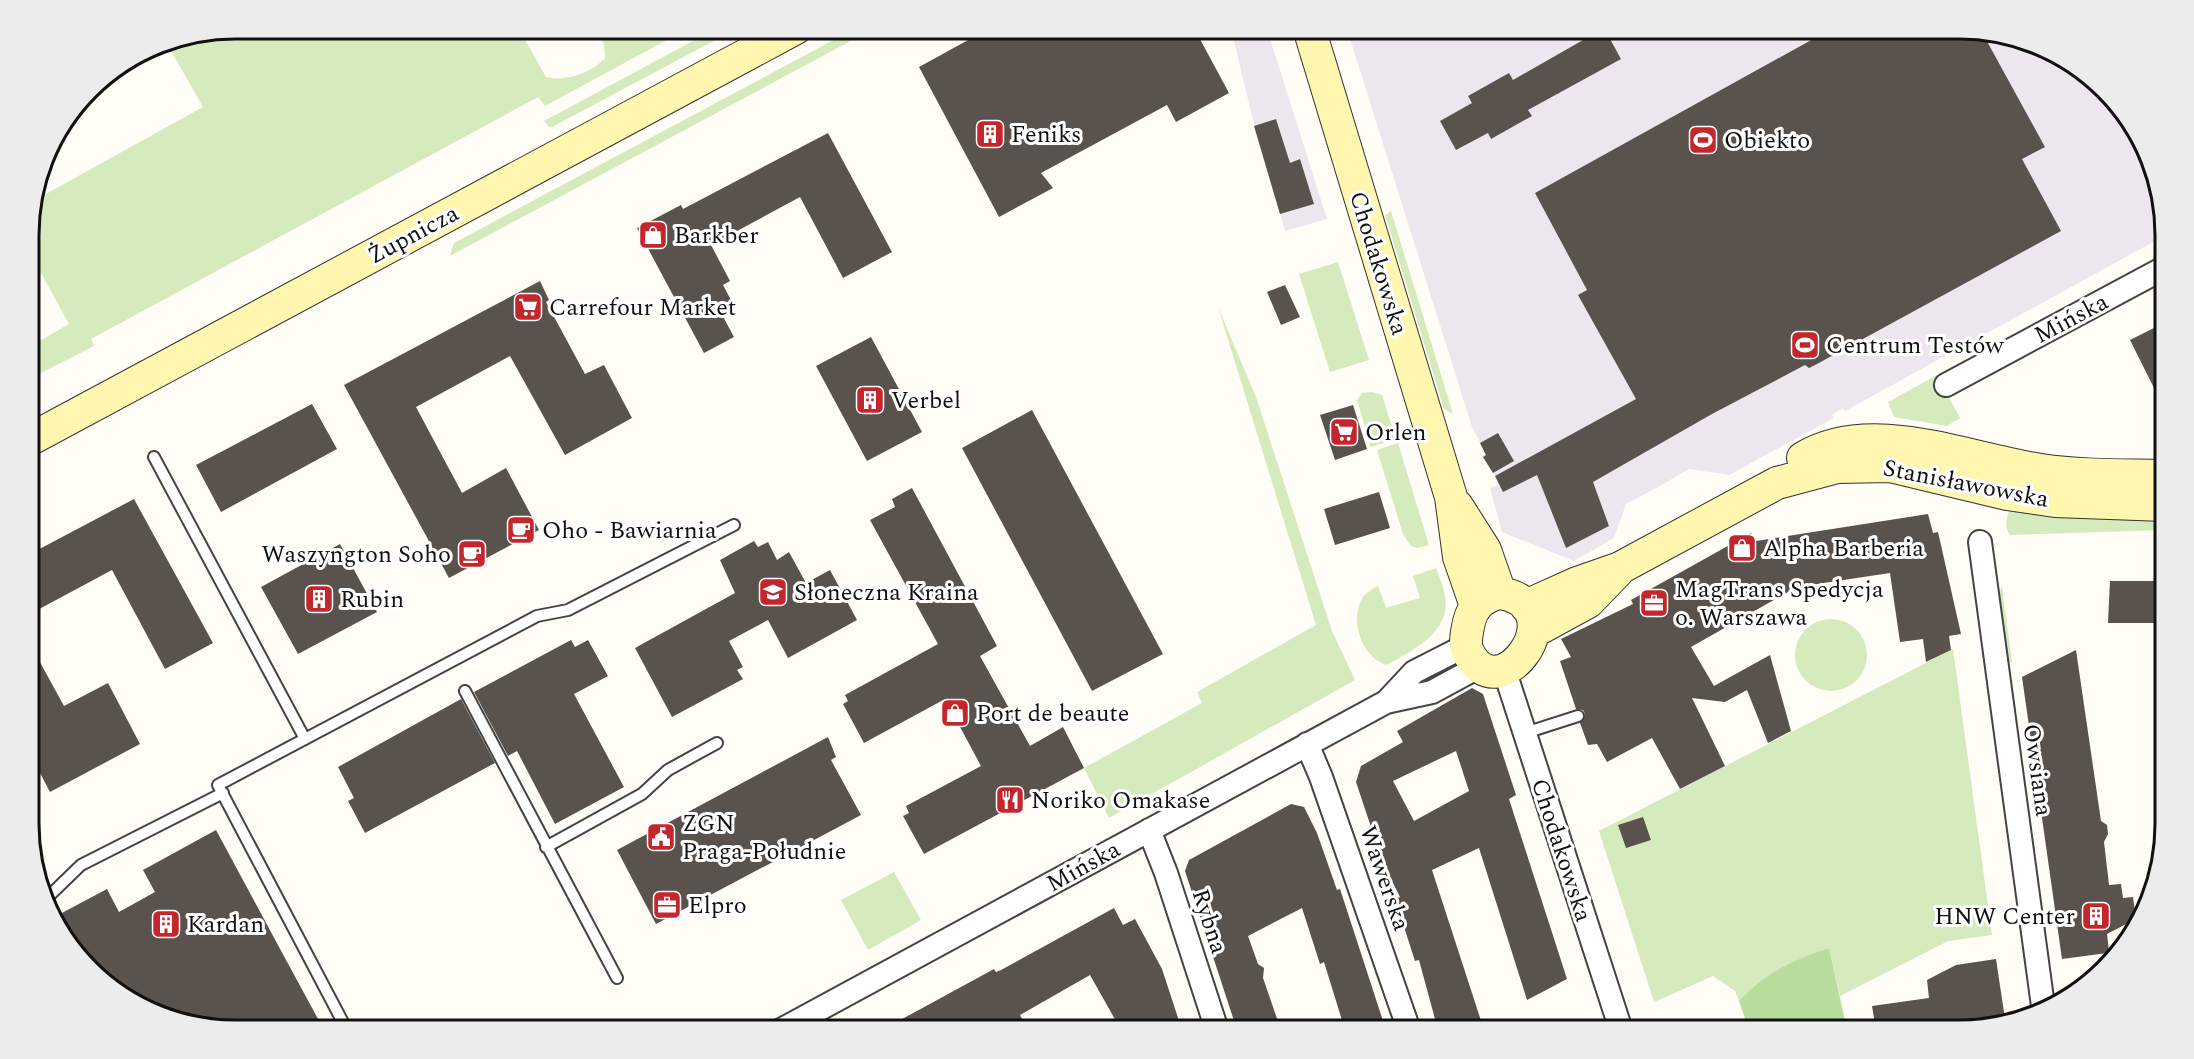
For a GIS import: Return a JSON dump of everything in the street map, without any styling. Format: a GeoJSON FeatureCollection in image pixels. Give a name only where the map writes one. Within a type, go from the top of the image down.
{"type":"FeatureCollection","features":[{"type":"Feature","properties":{"kind":"street","name":"Żupnicza"},"geometry":{"type":"LineString","coordinates":[[39,435],[776,39]]}},
{"type":"Feature","properties":{"kind":"street","name":"Chodakowska"},"geometry":{"type":"LineString","coordinates":[[1312,39],[1451,497],[1459,557],[1509,609]]}},
{"type":"Feature","properties":{"kind":"street","name":"Mińska"},"geometry":{"type":"LineString","coordinates":[[1946,385],[2155,273]]}},
{"type":"Feature","properties":{"kind":"street","name":"Stanisławowska"},"geometry":{"type":"LineString","coordinates":[[1777,483],[1791,465],[1814,451],[1851,442],[1900,442],[1941,448],[2012,465],[2061,473],[2155,476]]}},
{"type":"Feature","properties":{"kind":"street","name":"Stanisławowska"},"geometry":{"type":"LineString","coordinates":[[1777,483],[1837,467],[1890,466],[2007,494],[2083,504],[2155,506]]}},
{"type":"Feature","properties":{"kind":"street"},"geometry":{"type":"LineString","coordinates":[[1509,609],[1524,656],[1515,665],[1483,660],[1469,621],[1509,609],[1588,602],[1620,568],[1777,483]]}},
{"type":"Feature","properties":{"kind":"street","name":"Owsiana"},"geometry":{"type":"LineString","coordinates":[[1980,542],[2042,1002]]}},
{"type":"Feature","properties":{"kind":"street","name":"Chodakowska"},"geometry":{"type":"LineString","coordinates":[[1483,660],[1525,733],[1618,1020]]}},
{"type":"Feature","properties":{"kind":"street","name":"Mińska"},"geometry":{"type":"LineString","coordinates":[[800,1020],[1386,702],[1432,692],[1483,660]]}},
{"type":"Feature","properties":{"kind":"street","name":"Wawerska"},"geometry":{"type":"LineString","coordinates":[[1307,744],[1321,777],[1406,1020]]}},
{"type":"Feature","properties":{"kind":"street","name":"Rybna"},"geometry":{"type":"LineString","coordinates":[[1149,830],[1166,873],[1214,1020]]}},
{"type":"Feature","properties":{"kind":"lane"},"geometry":{"type":"LineString","coordinates":[[154,458],[305,739]]}},
{"type":"Feature","properties":{"kind":"lane"},"geometry":{"type":"LineString","coordinates":[[342,1020],[218,785],[537,616],[568,610],[734,525]]}},
{"type":"Feature","properties":{"kind":"lane"},"geometry":{"type":"LineString","coordinates":[[465,692],[617,978]]}},
{"type":"Feature","properties":{"kind":"lane"},"geometry":{"type":"LineString","coordinates":[[1525,733],[1578,716]]}},
{"type":"Feature","properties":{"kind":"lane"},"geometry":{"type":"LineString","coordinates":[[546,847],[642,794],[668,770],[717,743]]}},
{"type":"Feature","properties":{"kind":"lane"},"geometry":{"type":"LineString","coordinates":[[52,893],[81,865],[223,793]]}},
{"type":"Feature","properties":{"kind":"shaded area"},"geometry":{"type":"Polygon","coordinates":[[[1233,39],[1270,39],[1327,219],[1285,231],[1255,128],[1233,39]]]}},
{"type":"Feature","properties":{"kind":"shaded area"},"geometry":{"type":"Polygon","coordinates":[[[1350,39],[1959,39],[1984,41],[2034,54],[2068,72],[2106,106],[2122,126],[2140,160],[2153,210],[2155,241],[1845,411],[1843,409],[1838,411],[1832,415],[1834,418],[1729,475],[1689,469],[1626,504],[1614,538],[1574,561],[1502,532],[1490,488],[1500,484],[1483,457],[1486,454],[1472,427],[1350,39]]]}},
{"type":"Feature","properties":{"kind":"green space"},"geometry":{"type":"Polygon","coordinates":[[[222,39],[525,39],[546,77],[561,78],[586,72],[600,63],[605,58],[602,39],[669,39],[545,106],[538,97],[91,339],[94,346],[39,374],[39,341],[69,324],[39,269],[39,222],[44,195],[203,107],[170,50],[222,39]]]}},
{"type":"Feature","properties":{"kind":"green space"},"geometry":{"type":"Polygon","coordinates":[[[697,39],[717,39],[554,126],[549,127],[544,121],[697,39]]]}},
{"type":"Feature","properties":{"kind":"green space"},"geometry":{"type":"Polygon","coordinates":[[[835,39],[854,39],[450,256],[454,243],[835,39]]]}},
{"type":"Feature","properties":{"kind":"green space"},"geometry":{"type":"Polygon","coordinates":[[[1391,211],[1453,414],[1444,409],[1385,215],[1391,211]]]}},
{"type":"Feature","properties":{"kind":"green space"},"geometry":{"type":"Polygon","coordinates":[[[1338,262],[1369,360],[1330,372],[1299,274],[1338,262]]]}},
{"type":"Feature","properties":{"kind":"green space"},"geometry":{"type":"Polygon","coordinates":[[[1218,307],[1256,397],[1332,631],[1355,680],[1109,818],[1084,768],[1202,703],[1197,692],[1316,625],[1218,307]]]}},
{"type":"Feature","properties":{"kind":"green space"},"geometry":{"type":"Polygon","coordinates":[[[1937,375],[1960,418],[1947,426],[1894,417],[1888,402],[1937,375]]]}},
{"type":"Feature","properties":{"kind":"green space"},"geometry":{"type":"Polygon","coordinates":[[[1372,392],[1382,395],[1396,439],[1371,447],[1357,400],[1362,393],[1372,392]]]}},
{"type":"Feature","properties":{"kind":"green space"},"geometry":{"type":"Polygon","coordinates":[[[1398,443],[1429,545],[1418,548],[1411,546],[1403,534],[1377,450],[1398,443]]]}},
{"type":"Feature","properties":{"kind":"green space"},"geometry":{"type":"Polygon","coordinates":[[[2011,507],[2155,516],[2155,530],[2010,535],[2006,525],[2011,507]]]}},
{"type":"Feature","properties":{"kind":"green space"},"geometry":{"type":"Polygon","coordinates":[[[1436,568],[1445,595],[1446,608],[1437,629],[1419,646],[1387,665],[1379,661],[1365,647],[1358,629],[1358,610],[1362,598],[1378,586],[1386,608],[1420,598],[1413,576],[1436,568]]]}},
{"type":"Feature","properties":{"kind":"green space"},"geometry":{"type":"Polygon","coordinates":[[[2002,586],[2012,662],[2003,663],[1994,606],[2002,586]]]}},
{"type":"Feature","properties":{"kind":"green space"},"geometry":{"type":"Polygon","coordinates":[[[1831,619],[1851,625],[1861,635],[1867,655],[1861,675],[1851,685],[1831,691],[1811,685],[1801,675],[1795,655],[1801,635],[1811,625],[1831,619]]]}},
{"type":"Feature","properties":{"kind":"green space"},"geometry":{"type":"Polygon","coordinates":[[[1953,649],[1992,935],[1948,941],[1840,996],[1829,948],[1769,976],[1748,991],[1739,1001],[1735,991],[1713,976],[1654,1002],[1599,831],[1953,649]]]}},
{"type":"Feature","properties":{"kind":"green space"},"geometry":{"type":"Polygon","coordinates":[[[894,872],[921,920],[868,950],[841,900],[894,872]]]}},
{"type":"Feature","properties":{"kind":"green space"},"geometry":{"type":"Polygon","coordinates":[[[1829,948],[1845,1020],[1746,1020],[1739,1001],[1748,991],[1769,975],[1804,957],[1829,948]]]}},
{"type":"Feature","properties":{"kind":"building"},"geometry":{"type":"Polygon","coordinates":[[[970,39],[1200,39],[1229,93],[1176,122],[1167,105],[1041,173],[1053,188],[999,217],[919,67],[970,39]]]}},
{"type":"Feature","properties":{"kind":"building"},"geometry":{"type":"Polygon","coordinates":[[[1585,39],[1610,39],[1621,59],[1528,110],[1532,116],[1491,139],[1488,133],[1456,150],[1440,121],[1472,103],[1468,96],[1509,73],[1513,80],[1585,39]]]}},
{"type":"Feature","properties":{"kind":"building"},"geometry":{"type":"Polygon","coordinates":[[[1813,39],[1959,39],[1987,42],[2045,147],[2022,159],[2061,231],[1817,364],[1809,368],[1805,365],[1712,414],[1593,482],[1609,526],[1566,548],[1537,475],[1503,492],[1495,476],[1636,399],[1578,295],[1587,290],[1535,193],[1813,39]]]}},
{"type":"Feature","properties":{"kind":"building"},"geometry":{"type":"Polygon","coordinates":[[[1276,119],[1290,163],[1300,159],[1314,204],[1280,214],[1254,126],[1276,119]]]}},
{"type":"Feature","properties":{"kind":"building"},"geometry":{"type":"Polygon","coordinates":[[[828,133],[892,252],[843,278],[800,197],[711,245],[730,281],[723,285],[732,302],[719,309],[734,337],[704,353],[637,228],[681,205],[683,209],[828,133]]]}},
{"type":"Feature","properties":{"kind":"building"},"geometry":{"type":"Polygon","coordinates":[[[540,281],[549,300],[546,302],[585,374],[604,365],[632,418],[565,455],[510,356],[416,407],[462,493],[506,468],[539,530],[449,578],[344,385],[540,281]]]}},
{"type":"Feature","properties":{"kind":"building"},"geometry":{"type":"Polygon","coordinates":[[[1285,285],[1300,317],[1281,325],[1267,292],[1285,285]]]}},
{"type":"Feature","properties":{"kind":"building"},"geometry":{"type":"Polygon","coordinates":[[[2155,328],[2155,390],[2130,340],[2155,328]]]}},
{"type":"Feature","properties":{"kind":"building","name":"Verbel"},"geometry":{"type":"Polygon","coordinates":[[[871,337],[922,432],[867,461],[816,366],[871,337]]]}},
{"type":"Feature","properties":{"kind":"building"},"geometry":{"type":"Polygon","coordinates":[[[312,404],[337,449],[221,512],[196,465],[312,404]]]}},
{"type":"Feature","properties":{"kind":"building","name":"Orlen"},"geometry":{"type":"Polygon","coordinates":[[[1353,405],[1367,449],[1335,460],[1320,415],[1353,405]]]}},
{"type":"Feature","properties":{"kind":"building"},"geometry":{"type":"Polygon","coordinates":[[[1032,410],[1163,654],[1092,691],[962,448],[1032,410]]]}},
{"type":"Feature","properties":{"kind":"building"},"geometry":{"type":"Polygon","coordinates":[[[1498,433],[1514,461],[1493,473],[1483,457],[1486,455],[1480,443],[1498,433]]]}},
{"type":"Feature","properties":{"kind":"building"},"geometry":{"type":"Polygon","coordinates":[[[912,488],[997,646],[980,656],[1030,746],[1063,727],[1084,768],[924,854],[903,816],[909,813],[906,806],[981,766],[945,699],[864,743],[843,704],[848,701],[845,695],[938,644],[870,520],[895,507],[892,499],[912,488]]]}},
{"type":"Feature","properties":{"kind":"building"},"geometry":{"type":"Polygon","coordinates":[[[1379,492],[1390,528],[1335,545],[1324,509],[1379,492]]]}},
{"type":"Feature","properties":{"kind":"building"},"geometry":{"type":"Polygon","coordinates":[[[134,499],[213,643],[165,669],[112,570],[39,609],[39,549],[134,499]]]}},
{"type":"Feature","properties":{"kind":"building"},"geometry":{"type":"Polygon","coordinates":[[[1928,514],[1933,533],[1938,532],[1961,634],[1949,636],[1951,650],[1926,662],[1923,639],[1900,642],[1890,573],[1797,587],[1691,647],[1714,686],[1770,655],[1791,731],[1768,743],[1747,690],[1725,702],[1692,698],[1725,766],[1680,789],[1652,738],[1607,762],[1597,744],[1588,745],[1580,723],[1585,714],[1583,710],[1576,709],[1560,661],[1571,657],[1561,639],[1633,604],[1631,600],[1751,533],[1756,541],[1928,514]]]}},
{"type":"Feature","properties":{"kind":"building"},"geometry":{"type":"Polygon","coordinates":[[[754,541],[758,547],[768,542],[777,560],[789,552],[806,583],[830,570],[857,620],[788,658],[768,620],[729,641],[743,667],[737,670],[743,679],[672,717],[635,648],[735,593],[720,560],[754,541]]]}},
{"type":"Feature","properties":{"kind":"building","name":"Rubin"},"geometry":{"type":"Polygon","coordinates":[[[340,544],[377,612],[298,654],[261,587],[340,544]]]}},
{"type":"Feature","properties":{"kind":"building"},"geometry":{"type":"Polygon","coordinates":[[[2110,581],[2155,581],[2155,623],[2108,623],[2110,581]]]}},
{"type":"Feature","properties":{"kind":"building"},"geometry":{"type":"Polygon","coordinates":[[[571,640],[575,647],[588,640],[608,676],[574,694],[624,787],[555,824],[517,751],[508,756],[474,692],[571,640]]]}},
{"type":"Feature","properties":{"kind":"building"},"geometry":{"type":"Polygon","coordinates":[[[2076,650],[2101,821],[2107,825],[2108,834],[2104,842],[2109,885],[2121,884],[2123,898],[2133,897],[2135,911],[2128,923],[2107,934],[2109,949],[2106,953],[2062,959],[2022,677],[2076,650]]]}},
{"type":"Feature","properties":{"kind":"building"},"geometry":{"type":"Polygon","coordinates":[[[39,660],[64,706],[108,683],[140,744],[50,792],[39,771],[39,660]]]}},
{"type":"Feature","properties":{"kind":"building"},"geometry":{"type":"Polygon","coordinates":[[[1472,688],[1483,694],[1516,795],[1509,799],[1567,979],[1527,1000],[1479,848],[1432,870],[1481,1020],[1435,1020],[1419,960],[1415,961],[1395,899],[1400,897],[1383,863],[1356,782],[1361,766],[1403,742],[1397,731],[1472,688]],[[1456,751],[1393,781],[1414,821],[1469,791],[1456,751]]]}},
{"type":"Feature","properties":{"kind":"building"},"geometry":{"type":"Polygon","coordinates":[[[461,699],[495,763],[365,833],[348,801],[354,798],[338,767],[461,699]]]}},
{"type":"Feature","properties":{"kind":"building"},"geometry":{"type":"Polygon","coordinates":[[[828,737],[836,757],[831,760],[861,815],[656,924],[617,850],[828,737]]]}},
{"type":"Feature","properties":{"kind":"building"},"geometry":{"type":"Polygon","coordinates":[[[1291,804],[1304,807],[1317,833],[1337,890],[1340,889],[1383,1020],[1342,1020],[1324,962],[1320,964],[1302,908],[1248,936],[1258,964],[1264,968],[1263,978],[1278,1020],[1234,1020],[1185,871],[1189,860],[1291,804]]]}},
{"type":"Feature","properties":{"kind":"building"},"geometry":{"type":"Polygon","coordinates":[[[1643,817],[1651,840],[1626,848],[1618,825],[1643,817]]]}},
{"type":"Feature","properties":{"kind":"building","name":"Kardan"},"geometry":{"type":"Polygon","coordinates":[[[216,830],[319,1020],[235,1020],[184,1013],[148,1000],[126,987],[106,971],[72,933],[61,914],[107,889],[119,912],[155,892],[143,870],[216,830]]]}},
{"type":"Feature","properties":{"kind":"building"},"geometry":{"type":"Polygon","coordinates":[[[1114,908],[1123,925],[1135,919],[1162,969],[1179,1020],[1115,1020],[1090,975],[1020,1015],[1023,1020],[900,1020],[994,969],[996,972],[1114,908]]]}},
{"type":"Feature","properties":{"kind":"building"},"geometry":{"type":"Polygon","coordinates":[[[1996,959],[2004,1014],[1972,1020],[1874,1020],[1872,1006],[1929,998],[1927,980],[1956,965],[1996,959]]]}},
{"type":"Feature","properties":{"kind":"place","name":"Feniks"},"geometry":{"type":"Point","coordinates":[990,134]}},
{"type":"Feature","properties":{"kind":"place","name":"Obiekto"},"geometry":{"type":"Point","coordinates":[1703,140]}},
{"type":"Feature","properties":{"kind":"place","name":"Barkber"},"geometry":{"type":"Point","coordinates":[653,235]}},
{"type":"Feature","properties":{"kind":"place","name":"Carrefour Market"},"geometry":{"type":"Point","coordinates":[528,307]}},
{"type":"Feature","properties":{"kind":"place","name":"Centrum Testów"},"geometry":{"type":"Point","coordinates":[1805,345]}},
{"type":"Feature","properties":{"kind":"place","name":"Verbel"},"geometry":{"type":"Point","coordinates":[870,400]}},
{"type":"Feature","properties":{"kind":"place","name":"Orlen"},"geometry":{"type":"Point","coordinates":[1344,432]}},
{"type":"Feature","properties":{"kind":"place","name":"Oho - Bawiarnia"},"geometry":{"type":"Point","coordinates":[521,530]}},
{"type":"Feature","properties":{"kind":"place","name":"Alpha Barberia"},"geometry":{"type":"Point","coordinates":[1742,548]}},
{"type":"Feature","properties":{"kind":"place","name":"Waszyngton Soho"},"geometry":{"type":"Point","coordinates":[472,554]}},
{"type":"Feature","properties":{"kind":"place","name":"Słoneczna Kraina"},"geometry":{"type":"Point","coordinates":[773,592]}},
{"type":"Feature","properties":{"kind":"place","name":"Rubin"},"geometry":{"type":"Point","coordinates":[319,599]}},
{"type":"Feature","properties":{"kind":"place","name":"MagTrans Spedycja o. Warszawa"},"geometry":{"type":"Point","coordinates":[1654,603]}},
{"type":"Feature","properties":{"kind":"place","name":"Port de beaute"},"geometry":{"type":"Point","coordinates":[955,713]}},
{"type":"Feature","properties":{"kind":"place","name":"Noriko Omakase"},"geometry":{"type":"Point","coordinates":[1010,800]}},
{"type":"Feature","properties":{"kind":"place","name":"ZGN Praga-Południe"},"geometry":{"type":"Point","coordinates":[661,837]}},
{"type":"Feature","properties":{"kind":"place","name":"Elpro"},"geometry":{"type":"Point","coordinates":[667,905]}},
{"type":"Feature","properties":{"kind":"place","name":"HNW Center"},"geometry":{"type":"Point","coordinates":[2096,916]}},
{"type":"Feature","properties":{"kind":"place","name":"Kardan"},"geometry":{"type":"Point","coordinates":[166,924]}}]}
